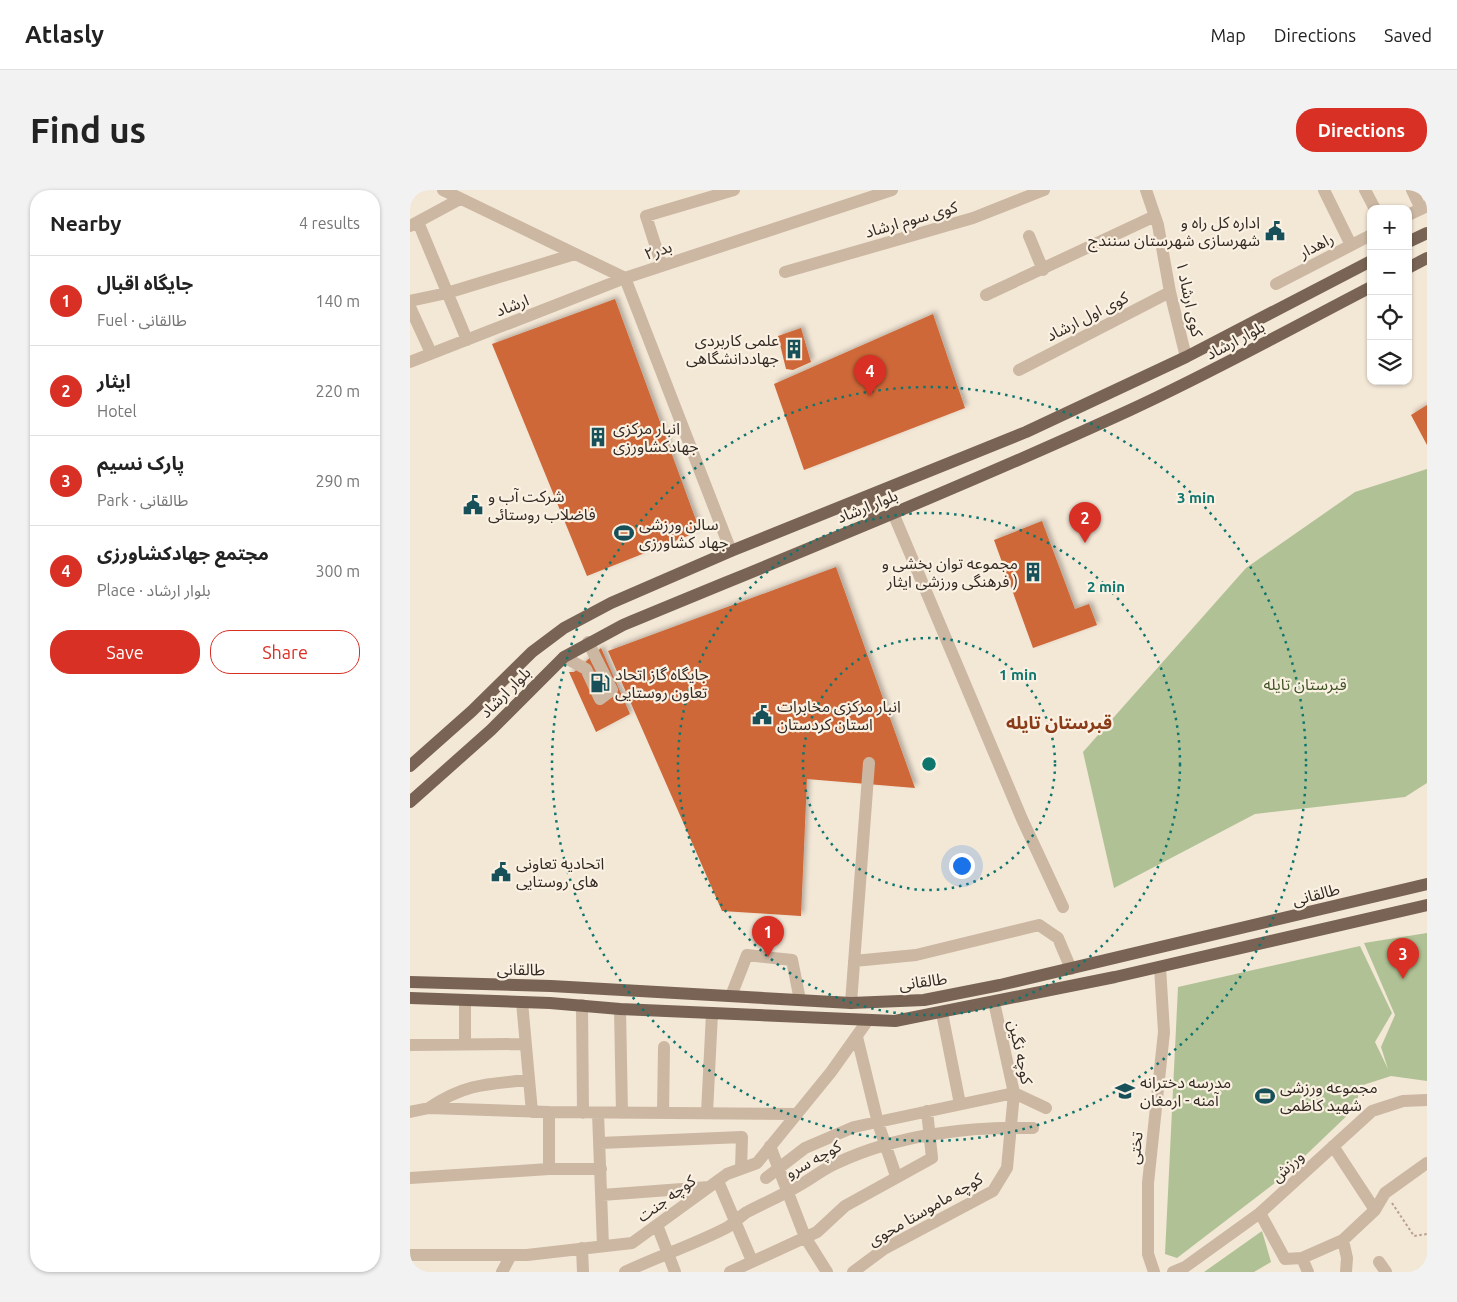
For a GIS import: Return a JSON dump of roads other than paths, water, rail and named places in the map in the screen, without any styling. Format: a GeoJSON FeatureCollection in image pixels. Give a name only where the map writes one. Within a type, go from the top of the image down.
{"type":"FeatureCollection","features":[{"type":"Feature","properties":{"kind":"main road"},"geometry":{"type":"LineString","coordinates":[[1412,240],[1427,233]]}},
{"type":"Feature","properties":{"kind":"main road"},"geometry":{"type":"LineString","coordinates":[[1412,266],[1427,258]]}},
{"type":"Feature","properties":{"kind":"main road","name":"بلوار ارشاد"},"geometry":{"type":"LineString","coordinates":[[410,766],[472,711],[532,652],[564,628],[611,603],[731,551],[1026,432],[1186,357],[1367,263]]}},
{"type":"Feature","properties":{"kind":"main road","name":"بلوار ارشاد"},"geometry":{"type":"LineString","coordinates":[[410,802],[491,730],[564,657],[588,642],[624,625],[893,514],[1137,407],[1212,371],[1367,290]]}},
{"type":"Feature","properties":{"kind":"main road"},"geometry":{"type":"LineString","coordinates":[[867,496],[876,520]]}},
{"type":"Feature","properties":{"kind":"main road","name":"طالقانی"},"geometry":{"type":"LineString","coordinates":[[410,982],[510,985],[851,1003],[924,1000],[1155,950],[1427,884]]}},
{"type":"Feature","properties":{"kind":"main road","name":"طالقانی"},"geometry":{"type":"LineString","coordinates":[[410,998],[508,1001],[895,1021],[942,1013],[1160,967],[1427,905]]}},
{"type":"Feature","properties":{"kind":"main road"},"geometry":{"type":"LineString","coordinates":[[1155,950],[1160,967]]}},
{"type":"Feature","properties":{"kind":"main road"},"geometry":{"type":"LineString","coordinates":[[508,1001],[510,985]]}},
{"type":"Feature","properties":{"kind":"street"},"geometry":{"type":"LineString","coordinates":[[443,190],[625,278],[731,551]]}},
{"type":"Feature","properties":{"kind":"street"},"geometry":{"type":"LineString","coordinates":[[662,266],[646,216],[734,190]]}},
{"type":"Feature","properties":{"kind":"street","name":"بدر۲"},"geometry":{"type":"LineString","coordinates":[[625,278],[892,190]]}},
{"type":"Feature","properties":{"kind":"street","name":"کوی سوم ارشاد"},"geometry":{"type":"LineString","coordinates":[[785,272],[972,218],[1044,190]]}},
{"type":"Feature","properties":{"kind":"street","name":"کوی ارشاد ۱"},"geometry":{"type":"LineString","coordinates":[[1146,190],[1155,216],[1170,292],[1186,357]]}},
{"type":"Feature","properties":{"kind":"street"},"geometry":{"type":"LineString","coordinates":[[1324,190],[1351,245]]}},
{"type":"Feature","properties":{"kind":"street"},"geometry":{"type":"LineString","coordinates":[[1365,190],[1373,205]]}},
{"type":"Feature","properties":{"kind":"street"},"geometry":{"type":"LineString","coordinates":[[1412,190],[1424,207],[1412,214]]}},
{"type":"Feature","properties":{"kind":"street"},"geometry":{"type":"LineString","coordinates":[[460,199],[414,224],[448,293],[466,340]]}},
{"type":"Feature","properties":{"kind":"street"},"geometry":{"type":"LineString","coordinates":[[986,295],[1155,216]]}},
{"type":"Feature","properties":{"kind":"street"},"geometry":{"type":"LineString","coordinates":[[1030,236],[1043,270]]}},
{"type":"Feature","properties":{"kind":"street","name":"راهدار"},"geometry":{"type":"LineString","coordinates":[[1276,284],[1367,237]]}},
{"type":"Feature","properties":{"kind":"street"},"geometry":{"type":"LineString","coordinates":[[410,301],[448,293],[575,254]]}},
{"type":"Feature","properties":{"kind":"street","name":"ارشاد"},"geometry":{"type":"LineString","coordinates":[[410,362],[625,278]]}},
{"type":"Feature","properties":{"kind":"street","name":"کوی اول ارشاد"},"geometry":{"type":"LineString","coordinates":[[1019,370],[1170,292]]}},
{"type":"Feature","properties":{"kind":"street"},"geometry":{"type":"LineString","coordinates":[[410,307],[431,353]]}},
{"type":"Feature","properties":{"kind":"street"},"geometry":{"type":"LineString","coordinates":[[893,514],[1022,819],[1063,907]]}},
{"type":"Feature","properties":{"kind":"street"},"geometry":{"type":"LineString","coordinates":[[564,657],[586,669],[600,699],[612,690],[588,642]]}},
{"type":"Feature","properties":{"kind":"street"},"geometry":{"type":"LineString","coordinates":[[851,1003],[868,763]]}},
{"type":"Feature","properties":{"kind":"street"},"geometry":{"type":"LineString","coordinates":[[854,960],[916,955],[1040,925],[1058,938],[1071,969]]}},
{"type":"Feature","properties":{"kind":"street"},"geometry":{"type":"LineString","coordinates":[[731,996],[747,955],[792,960],[800,1000]]}},
{"type":"Feature","properties":{"kind":"street","name":"تختی"},"geometry":{"type":"LineString","coordinates":[[1154,1272],[1148,1254],[1148,1183],[1164,1032],[1160,967]]}},
{"type":"Feature","properties":{"kind":"street"},"geometry":{"type":"LineString","coordinates":[[465,1000],[465,1044]]}},
{"type":"Feature","properties":{"kind":"street"},"geometry":{"type":"LineString","coordinates":[[522,1002],[524,1044],[532,1112]]}},
{"type":"Feature","properties":{"kind":"street","name":"کوچه نگین"},"geometry":{"type":"LineString","coordinates":[[994,1002],[1014,1093],[1008,1168]]}},
{"type":"Feature","properties":{"kind":"street"},"geometry":{"type":"LineString","coordinates":[[582,1005],[583,1113]]}},
{"type":"Feature","properties":{"kind":"street"},"geometry":{"type":"LineString","coordinates":[[620,1008],[622,1113]]}},
{"type":"Feature","properties":{"kind":"street"},"geometry":{"type":"LineString","coordinates":[[707,1113],[712,1013]]}},
{"type":"Feature","properties":{"kind":"street"},"geometry":{"type":"LineString","coordinates":[[942,1013],[960,1104]]}},
{"type":"Feature","properties":{"kind":"street","name":"کوچه جنت"},"geometry":{"type":"LineString","coordinates":[[410,1256],[511,1255],[632,1243],[727,1174],[757,1163],[857,1038],[868,1020]]}},
{"type":"Feature","properties":{"kind":"street"},"geometry":{"type":"LineString","coordinates":[[857,1038],[878,1123],[896,1176]]}},
{"type":"Feature","properties":{"kind":"street"},"geometry":{"type":"LineString","coordinates":[[410,1045],[524,1044]]}},
{"type":"Feature","properties":{"kind":"street"},"geometry":{"type":"LineString","coordinates":[[663,1113],[664,1047]]}},
{"type":"Feature","properties":{"kind":"street"},"geometry":{"type":"LineString","coordinates":[[429,1108],[447,1095],[471,1086],[528,1080]]}},
{"type":"Feature","properties":{"kind":"street"},"geometry":{"type":"LineString","coordinates":[[766,1178],[779,1170],[804,1148],[854,1127],[1014,1093],[1046,1108]]}},
{"type":"Feature","properties":{"kind":"street","name":"ورزش"},"geometry":{"type":"LineString","coordinates":[[1173,1272],[1185,1267],[1260,1213],[1372,1111],[1403,1101],[1427,1100]]}},
{"type":"Feature","properties":{"kind":"street"},"geometry":{"type":"LineString","coordinates":[[410,1112],[429,1108],[583,1113],[796,1114]]}},
{"type":"Feature","properties":{"kind":"street"},"geometry":{"type":"LineString","coordinates":[[549,1112],[549,1169]]}},
{"type":"Feature","properties":{"kind":"street"},"geometry":{"type":"LineString","coordinates":[[730,1272],[817,1232],[845,1206],[896,1176],[932,1158],[927,1112]]}},
{"type":"Feature","properties":{"kind":"street"},"geometry":{"type":"LineString","coordinates":[[598,1113],[604,1246]]}},
{"type":"Feature","properties":{"kind":"street","name":"کوچه سرو"},"geometry":{"type":"LineString","coordinates":[[626,1272],[685,1248],[727,1228],[746,1213],[788,1192],[835,1164],[885,1144],[955,1130],[1033,1128]]}},
{"type":"Feature","properties":{"kind":"street"},"geometry":{"type":"LineString","coordinates":[[600,1143],[742,1137],[742,1169]]}},
{"type":"Feature","properties":{"kind":"street"},"geometry":{"type":"LineString","coordinates":[[770,1146],[805,1237],[827,1272]]}},
{"type":"Feature","properties":{"kind":"street"},"geometry":{"type":"LineString","coordinates":[[1333,1146],[1375,1210]]}},
{"type":"Feature","properties":{"kind":"street"},"geometry":{"type":"LineString","coordinates":[[1260,1213],[1285,1259],[1302,1258],[1343,1240],[1375,1210],[1385,1193],[1427,1163]]}},
{"type":"Feature","properties":{"kind":"street","name":"کوچه ماموستا محوی"},"geometry":{"type":"LineString","coordinates":[[853,1272],[884,1249],[993,1191],[1008,1168]]}},
{"type":"Feature","properties":{"kind":"street"},"geometry":{"type":"LineString","coordinates":[[410,1178],[549,1169],[601,1169]]}},
{"type":"Feature","properties":{"kind":"street"},"geometry":{"type":"LineString","coordinates":[[602,1194],[713,1184],[735,1221],[752,1261]]}},
{"type":"Feature","properties":{"kind":"street"},"geometry":{"type":"LineString","coordinates":[[657,1225],[675,1272]]}},
{"type":"Feature","properties":{"kind":"street"},"geometry":{"type":"LineString","coordinates":[[1343,1240],[1347,1258],[1346,1272]]}},
{"type":"Feature","properties":{"kind":"street"},"geometry":{"type":"LineString","coordinates":[[582,1248],[583,1272]]}},
{"type":"Feature","properties":{"kind":"street"},"geometry":{"type":"LineString","coordinates":[[502,1272],[511,1255]]}},
{"type":"Feature","properties":{"kind":"street"},"geometry":{"type":"LineString","coordinates":[[1302,1258],[1308,1272]]}},
{"type":"Feature","properties":{"kind":"place","name":"اداره کل راه و شهرسازی شهرستان سنندج"},"geometry":{"type":"Point","coordinates":[1275,231]}},
{"type":"Feature","properties":{"kind":"place","name":"علمی کاربردی جهاددانشگاهی"},"geometry":{"type":"Point","coordinates":[794,349]}},
{"type":"Feature","properties":{"kind":"place","name":"مجتمع جهادکشاورزی"},"geometry":{"type":"Point","coordinates":[870,396]}},
{"type":"Feature","properties":{"kind":"place","name":"انبار مرکزی جهادکشاورزی"},"geometry":{"type":"Point","coordinates":[598,437]}},
{"type":"Feature","properties":{"kind":"place","name":"شرکت آب و فاضلاب روستائی"},"geometry":{"type":"Point","coordinates":[473,505]}},
{"type":"Feature","properties":{"kind":"place","name":"سالن ورزشی جهاد کشاورزی"},"geometry":{"type":"Point","coordinates":[624,533]}},
{"type":"Feature","properties":{"kind":"place","name":"ایثار"},"geometry":{"type":"Point","coordinates":[1085,543]}},
{"type":"Feature","properties":{"kind":"place","name":"مجموعه توان بخشی و فرهنگی ورزشی ایثار )"},"geometry":{"type":"Point","coordinates":[1033,572]}},
{"type":"Feature","properties":{"kind":"place","name":"جایگاه گاز اتحاد تعاون روستایی"},"geometry":{"type":"Point","coordinates":[600,683]}},
{"type":"Feature","properties":{"kind":"place","name":"انبار مرکزی مخابرات استان کردستان"},"geometry":{"type":"Point","coordinates":[762,715]}},
{"type":"Feature","properties":{"kind":"place","name":"اتحادیه تعاونی های روستایی"},"geometry":{"type":"Point","coordinates":[501,872]}},
{"type":"Feature","properties":{"kind":"place","name":"جایگاه اقبال"},"geometry":{"type":"Point","coordinates":[768,957]}},
{"type":"Feature","properties":{"kind":"place","name":"پارک نسیم"},"geometry":{"type":"Point","coordinates":[1403,979]}},
{"type":"Feature","properties":{"kind":"place","name":"مدرسه دخترانه آمنه - ارمغان"},"geometry":{"type":"Point","coordinates":[1125,1091]}},
{"type":"Feature","properties":{"kind":"place","name":"مجموعه ورزشی شهید کاظمی"},"geometry":{"type":"Point","coordinates":[1265,1096]}},
{"type":"Feature","properties":{"kind":"district","name":"قبرستان تایله"},"geometry":{"type":"Point","coordinates":[1059,722]}}]}
